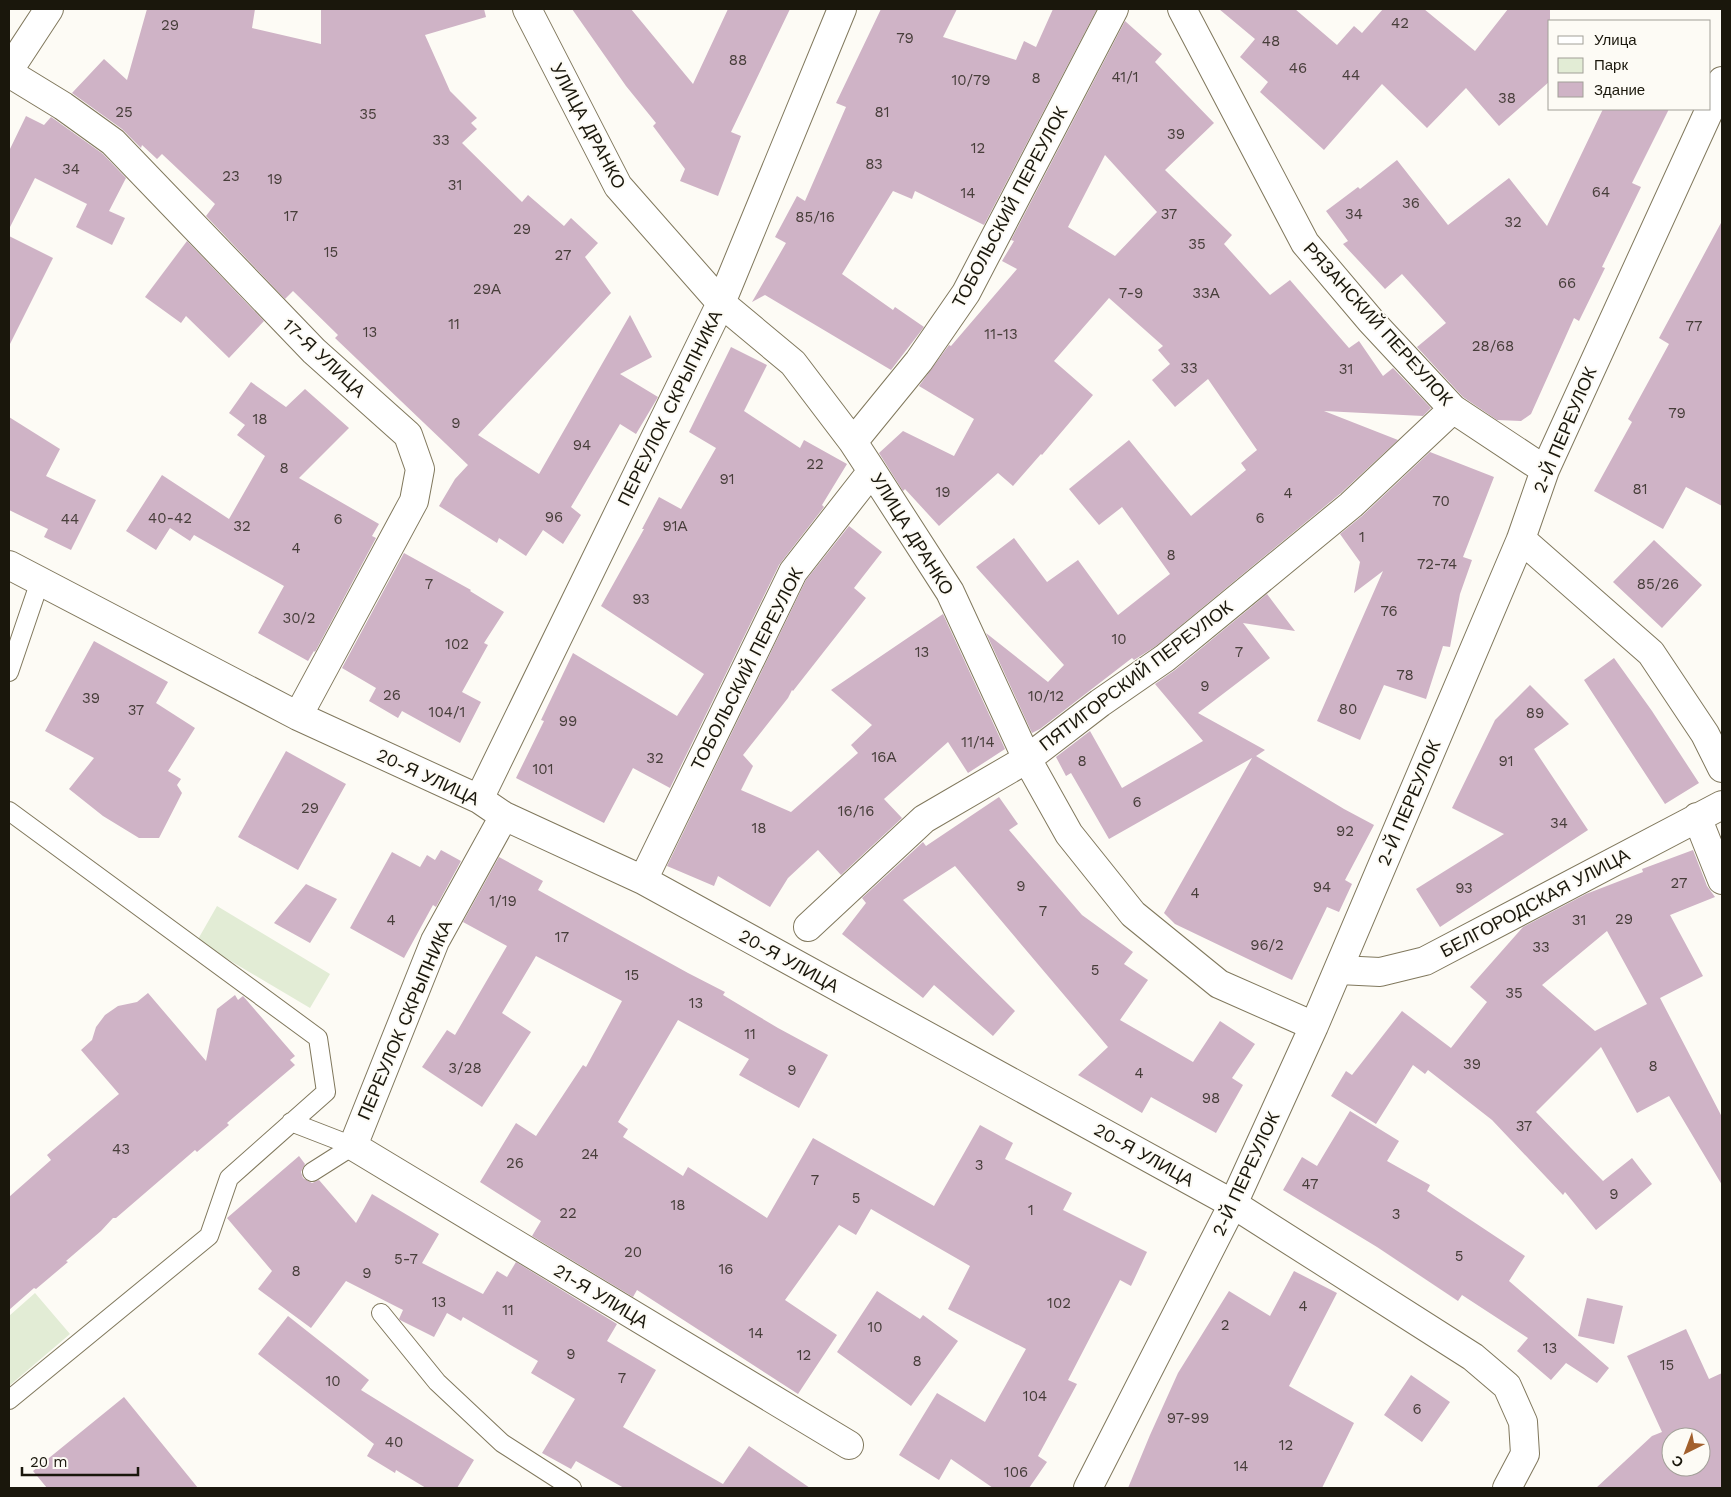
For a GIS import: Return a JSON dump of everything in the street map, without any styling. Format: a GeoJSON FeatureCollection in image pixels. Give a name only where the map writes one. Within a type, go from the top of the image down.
{"type":"FeatureCollection","features":[{"type":"Feature","properties":{"kind":"street","name":"17-Я УЛИЦА"},"geometry":{"type":"LineString","coordinates":[[49,9],[9,72],[113,142],[314,351],[408,435],[420,469],[414,501],[298,716]]}},
{"type":"Feature","properties":{"kind":"street","name":"УЛИЦА ДРАНКО"},"geometry":{"type":"LineString","coordinates":[[527,9],[618,186],[722,303],[794,363],[853,442],[950,592],[1027,759],[1069,834],[1134,914],[1219,984],[1314,1026]]}},
{"type":"Feature","properties":{"kind":"street","name":"ПЕРЕУЛОК СКРЫПНИКА"},"geometry":{"type":"LineString","coordinates":[[479,800],[722,303],[842,9]]}},
{"type":"Feature","properties":{"kind":"street","name":"ТОБОЛЬСКИЙ ПЕРЕУЛОК"},"geometry":{"type":"LineString","coordinates":[[853,442],[919,361],[966,294],[1114,9]]}},
{"type":"Feature","properties":{"kind":"street","name":"РЯЗАНСКИЙ ПЕРЕУЛОК"},"geometry":{"type":"LineString","coordinates":[[1182,9],[1305,243],[1371,321],[1454,409],[1546,470]]}},
{"type":"Feature","properties":{"kind":"street","name":"2-Й ПЕРЕУЛОК"},"geometry":{"type":"LineString","coordinates":[[1711,107],[1722,81]]}},
{"type":"Feature","properties":{"kind":"street","name":"2-Й ПЕРЕУЛОК"},"geometry":{"type":"LineString","coordinates":[[1088,1488],[1232,1204],[1314,1026],[1521,539],[1546,470],[1710,110]]}},
{"type":"Feature","properties":{"kind":"street","name":"ПЯТИГОРСКИЙ ПЕРЕУЛОК"},"geometry":{"type":"LineString","coordinates":[[808,927],[924,819],[1027,759],[1100,702],[1166,658],[1351,504],[1454,409]]}},
{"type":"Feature","properties":{"kind":"street","name":"ТОБОЛЬСКИЙ ПЕРЕУЛОК"},"geometry":{"type":"LineString","coordinates":[[643,880],[793,572],[872,471]]}},
{"type":"Feature","properties":{"kind":"street"},"geometry":{"type":"LineString","coordinates":[[1521,539],[1650,653],[1705,734],[1722,768]]}},
{"type":"Feature","properties":{"kind":"street","name":"20-Я УЛИЦА"},"geometry":{"type":"LineString","coordinates":[[11,569],[40,581],[298,716],[479,800],[504,816],[643,880],[1232,1204],[1472,1357],[1507,1386],[1523,1422],[1525,1454],[1507,1488]]}},
{"type":"Feature","properties":{"kind":"street","name":"БЕЛГОРОДСКАЯ УЛИЦА"},"geometry":{"type":"LineString","coordinates":[[1339,970],[1380,972],[1425,961],[1722,805]]}},
{"type":"Feature","properties":{"kind":"street","name":"ПЕРЕУЛОК СКРЫПНИКА"},"geometry":{"type":"LineString","coordinates":[[353,1146],[435,941],[504,816]]}},
{"type":"Feature","properties":{"kind":"street"},"geometry":{"type":"LineString","coordinates":[[1697,817],[1722,880]]}},
{"type":"Feature","properties":{"kind":"street","name":"21-Я УЛИЦА"},"geometry":{"type":"LineString","coordinates":[[353,1146],[849,1446]]}},
{"type":"Feature","properties":{"kind":"lane"},"geometry":{"type":"LineString","coordinates":[[9,672],[40,581]]}},
{"type":"Feature","properties":{"kind":"lane"},"geometry":{"type":"LineString","coordinates":[[9,811],[318,1038],[326,1092],[229,1178],[209,1236],[9,1400]]}},
{"type":"Feature","properties":{"kind":"lane"},"geometry":{"type":"LineString","coordinates":[[291,1122],[353,1146]]}},
{"type":"Feature","properties":{"kind":"lane"},"geometry":{"type":"LineString","coordinates":[[312,1172],[353,1146]]}},
{"type":"Feature","properties":{"kind":"lane"},"geometry":{"type":"LineString","coordinates":[[381,1313],[437,1382],[502,1443],[572,1488]]}},
{"type":"Feature","properties":{"kind":"green space"},"geometry":{"type":"Polygon","coordinates":[[[217,906],[330,974],[310,1008],[197,941],[217,906]]]}},
{"type":"Feature","properties":{"kind":"green space"},"geometry":{"type":"Polygon","coordinates":[[[35,1293],[70,1334],[9,1386],[9,1316],[35,1293]]]}},
{"type":"Feature","properties":{"kind":"building"},"geometry":{"type":"Polygon","coordinates":[[[147,9],[255,9],[252,28],[321,44],[321,9],[484,9],[486,17],[425,35],[450,91],[477,118],[471,123],[477,129],[462,143],[522,202],[528,195],[564,226],[571,218],[598,243],[585,257],[611,293],[478,435],[539,474],[630,315],[652,357],[620,374],[658,397],[636,434],[620,424],[571,507],[581,515],[563,544],[543,530],[526,556],[499,538],[497,543],[439,506],[455,479],[468,465],[335,338],[338,335],[293,291],[285,299],[206,216],[215,204],[162,154],[157,159],[142,145],[141,148],[122,129],[72,93],[104,59],[127,80],[147,9]]]}},
{"type":"Feature","properties":{"kind":"building"},"geometry":{"type":"Polygon","coordinates":[[[572,9],[631,9],[693,84],[728,9],[790,9],[731,132],[741,136],[718,196],[680,181],[685,169],[653,126],[656,123],[626,86],[572,9]]]}},
{"type":"Feature","properties":{"kind":"building"},"geometry":{"type":"Polygon","coordinates":[[[881,9],[957,9],[943,37],[1016,60],[1024,41],[1036,47],[1053,9],[1097,9],[984,225],[915,191],[912,199],[893,191],[842,274],[893,310],[895,307],[924,327],[891,370],[765,295],[752,302],[786,243],[775,237],[797,196],[805,201],[846,107],[836,103],[881,9]]]}},
{"type":"Feature","properties":{"kind":"building"},"geometry":{"type":"Polygon","coordinates":[[[1219,9],[1295,9],[1337,45],[1354,26],[1362,33],[1383,9],[1424,9],[1475,51],[1508,9],[1550,9],[1550,20],[1548,20],[1548,83],[1499,126],[1466,88],[1427,128],[1382,84],[1324,150],[1260,92],[1268,82],[1240,57],[1255,39],[1219,9]]]}},
{"type":"Feature","properties":{"kind":"building"},"geometry":{"type":"Polygon","coordinates":[[[1125,21],[1162,54],[1155,62],[1214,123],[1165,170],[1232,235],[1224,244],[1270,295],[1290,280],[1349,348],[1359,341],[1383,376],[1393,368],[1431,408],[1423,416],[1324,411],[1398,440],[1341,493],[1156,646],[1134,660],[1132,658],[1040,729],[1032,733],[986,633],[1048,682],[1064,665],[976,567],[1014,538],[1047,582],[1078,560],[1118,615],[1170,574],[1122,507],[1099,525],[1069,489],[1129,440],[1191,516],[1246,470],[1241,463],[1257,450],[1208,379],[1175,407],[1152,380],[1170,364],[1158,350],[1163,346],[1109,298],[1054,361],[1093,395],[1013,486],[998,473],[939,526],[905,489],[903,491],[879,453],[903,431],[954,456],[974,419],[919,386],[949,345],[951,346],[1017,269],[1002,261],[1014,241],[1011,240],[1125,21]],[[1105,155],[1068,227],[1115,256],[1157,212],[1105,155]]]}},
{"type":"Feature","properties":{"kind":"building"},"geometry":{"type":"Polygon","coordinates":[[[1603,110],[1668,110],[1632,183],[1641,187],[1602,267],[1605,268],[1579,321],[1574,318],[1531,414],[1521,421],[1497,420],[1463,397],[1417,347],[1446,323],[1402,274],[1385,289],[1343,244],[1348,241],[1326,211],[1358,187],[1360,189],[1397,160],[1448,225],[1509,178],[1547,226],[1603,110]]]}},
{"type":"Feature","properties":{"kind":"building"},"geometry":{"type":"Polygon","coordinates":[[[26,116],[44,125],[51,117],[103,154],[126,178],[109,211],[125,218],[112,245],[76,227],[87,204],[35,178],[9,229],[9,151],[26,116]]]}},
{"type":"Feature","properties":{"kind":"building"},"geometry":{"type":"Polygon","coordinates":[[[1722,221],[1722,506],[1686,487],[1663,529],[1594,491],[1632,422],[1628,419],[1669,344],[1659,338],[1722,221]]]}},
{"type":"Feature","properties":{"kind":"building"},"geometry":{"type":"Polygon","coordinates":[[[9,236],[53,258],[9,346],[9,236]]]}},
{"type":"Feature","properties":{"kind":"building"},"geometry":{"type":"Polygon","coordinates":[[[187,241],[264,321],[229,358],[186,316],[181,323],[145,297],[187,241]]]}},
{"type":"Feature","properties":{"kind":"building"},"geometry":{"type":"Polygon","coordinates":[[[731,347],[767,365],[744,411],[800,448],[804,440],[847,464],[822,505],[824,507],[779,565],[670,788],[633,768],[604,823],[516,778],[544,721],[541,720],[573,653],[677,716],[704,674],[601,606],[644,529],[642,529],[659,497],[681,509],[716,448],[689,432],[731,347]]]}},
{"type":"Feature","properties":{"kind":"building"},"geometry":{"type":"Polygon","coordinates":[[[251,382],[286,407],[305,389],[349,428],[299,478],[379,524],[372,536],[376,538],[315,652],[308,661],[258,633],[284,586],[194,535],[190,541],[170,528],[156,550],[126,531],[162,475],[229,519],[265,456],[237,435],[245,425],[229,413],[251,382]]]}},
{"type":"Feature","properties":{"kind":"building"},"geometry":{"type":"Polygon","coordinates":[[[9,417],[60,449],[46,476],[96,500],[71,550],[44,537],[48,529],[9,510],[9,417]]]}},
{"type":"Feature","properties":{"kind":"building"},"geometry":{"type":"Polygon","coordinates":[[[1430,452],[1494,477],[1463,557],[1472,560],[1460,594],[1450,647],[1443,646],[1426,699],[1384,685],[1360,740],[1317,721],[1383,571],[1354,593],[1360,562],[1340,534],[1362,516],[1430,452]]]}},
{"type":"Feature","properties":{"kind":"building"},"geometry":{"type":"Polygon","coordinates":[[[849,526],[882,552],[854,588],[866,598],[792,690],[788,698],[743,755],[753,766],[741,790],[791,812],[858,753],[851,745],[872,725],[831,690],[943,614],[1005,749],[968,773],[948,742],[884,799],[902,818],[841,875],[818,850],[788,878],[770,907],[718,876],[714,886],[667,866],[806,580],[849,526]]]}},
{"type":"Feature","properties":{"kind":"building"},"geometry":{"type":"Polygon","coordinates":[[[1654,540],[1702,585],[1662,628],[1613,582],[1654,540]]]}},
{"type":"Feature","properties":{"kind":"building"},"geometry":{"type":"Polygon","coordinates":[[[404,553],[471,590],[504,612],[484,643],[488,645],[462,692],[481,702],[460,743],[402,711],[398,718],[369,701],[376,688],[342,668],[404,553]]]}},
{"type":"Feature","properties":{"kind":"building"},"geometry":{"type":"Polygon","coordinates":[[[1267,594],[1295,631],[1243,623],[1270,658],[1198,713],[1265,750],[1256,756],[1374,825],[1345,880],[1352,884],[1339,912],[1327,907],[1292,980],[1175,924],[1164,913],[1252,758],[1109,839],[1071,773],[1066,776],[1056,757],[1090,731],[1122,788],[1203,741],[1155,684],[1175,670],[1267,594]]]}},
{"type":"Feature","properties":{"kind":"building"},"geometry":{"type":"Polygon","coordinates":[[[94,641],[168,682],[156,703],[195,728],[168,771],[181,779],[177,785],[182,793],[159,838],[139,838],[103,816],[69,789],[94,758],[45,731],[94,641]]]}},
{"type":"Feature","properties":{"kind":"building"},"geometry":{"type":"Polygon","coordinates":[[[1614,658],[1652,711],[1699,783],[1665,804],[1584,680],[1614,658]]]}},
{"type":"Feature","properties":{"kind":"building"},"geometry":{"type":"Polygon","coordinates":[[[1530,685],[1569,724],[1534,749],[1588,830],[1440,927],[1416,889],[1504,834],[1452,808],[1495,720],[1530,685]]]}},
{"type":"Feature","properties":{"kind":"building"},"geometry":{"type":"Polygon","coordinates":[[[286,751],[346,784],[298,870],[238,837],[286,751]]]}},
{"type":"Feature","properties":{"kind":"building"},"geometry":{"type":"Polygon","coordinates":[[[999,797],[1018,824],[1009,830],[1082,915],[1133,952],[1124,964],[1148,980],[1120,1020],[1193,1062],[1220,1021],[1255,1044],[1232,1078],[1243,1085],[1216,1133],[1151,1097],[1142,1113],[1078,1075],[1108,1047],[955,866],[903,900],[1015,1011],[993,1036],[934,985],[923,998],[842,934],[866,903],[862,898],[923,842],[926,846],[999,797]]]}},
{"type":"Feature","properties":{"kind":"building"},"geometry":{"type":"Polygon","coordinates":[[[441,850],[461,861],[436,907],[433,905],[404,958],[350,928],[392,852],[420,867],[427,855],[435,860],[441,850]]]}},
{"type":"Feature","properties":{"kind":"building"},"geometry":{"type":"Polygon","coordinates":[[[1693,850],[1707,886],[1715,897],[1670,915],[1703,976],[1660,998],[1722,1117],[1722,1185],[1669,1096],[1637,1113],[1601,1047],[1536,1112],[1603,1181],[1632,1158],[1652,1184],[1596,1230],[1565,1192],[1563,1195],[1492,1120],[1428,1070],[1425,1074],[1413,1065],[1376,1124],[1331,1096],[1346,1071],[1352,1075],[1402,1011],[1451,1048],[1487,1002],[1470,987],[1523,927],[1586,894],[1643,872],[1642,869],[1693,850]],[[1607,931],[1542,985],[1595,1031],[1647,1004],[1607,931]]]}},
{"type":"Feature","properties":{"kind":"building"},"geometry":{"type":"Polygon","coordinates":[[[499,857],[543,881],[538,890],[725,992],[723,995],[828,1055],[799,1108],[739,1075],[749,1059],[678,1020],[618,1122],[628,1129],[623,1137],[683,1176],[688,1167],[767,1218],[813,1138],[934,1206],[980,1125],[1013,1143],[1005,1159],[1072,1193],[1063,1210],[1147,1252],[1131,1286],[1120,1280],[1068,1380],[1077,1384],[1038,1456],[1047,1462],[1029,1488],[993,1488],[951,1459],[939,1480],[899,1455],[937,1393],[985,1422],[1026,1349],[948,1309],[970,1266],[871,1209],[856,1235],[839,1225],[785,1300],[837,1335],[798,1394],[637,1290],[633,1297],[532,1236],[541,1221],[480,1182],[516,1123],[536,1136],[583,1065],[586,1067],[622,1001],[536,956],[502,1013],[531,1032],[482,1107],[422,1067],[447,1030],[455,1035],[507,946],[463,922],[499,857]]]}},
{"type":"Feature","properties":{"kind":"building"},"geometry":{"type":"Polygon","coordinates":[[[306,884],[337,899],[310,943],[274,923],[306,884]]]}},
{"type":"Feature","properties":{"kind":"building"},"geometry":{"type":"Polygon","coordinates":[[[148,993],[206,1061],[217,1009],[235,995],[238,1000],[243,996],[295,1056],[290,1060],[295,1065],[227,1123],[229,1125],[197,1152],[195,1150],[116,1218],[113,1218],[66,1261],[68,1262],[9,1310],[9,1197],[51,1160],[47,1155],[119,1094],[81,1050],[92,1040],[96,1027],[105,1015],[118,1006],[137,1002],[148,993]]]}},
{"type":"Feature","properties":{"kind":"building"},"geometry":{"type":"Polygon","coordinates":[[[1350,1111],[1399,1141],[1387,1161],[1430,1185],[1427,1191],[1525,1256],[1509,1281],[1609,1368],[1597,1383],[1566,1363],[1551,1380],[1517,1351],[1528,1338],[1462,1295],[1458,1301],[1377,1247],[1283,1190],[1302,1157],[1317,1166],[1350,1111]]]}},
{"type":"Feature","properties":{"kind":"building"},"geometry":{"type":"Polygon","coordinates":[[[299,1156],[305,1164],[301,1172],[303,1178],[312,1183],[319,1180],[356,1223],[372,1194],[439,1234],[422,1263],[483,1294],[497,1271],[507,1277],[516,1262],[617,1324],[607,1341],[656,1370],[623,1427],[723,1484],[749,1446],[810,1488],[624,1488],[576,1461],[571,1469],[542,1453],[575,1399],[531,1373],[538,1361],[463,1317],[461,1321],[447,1313],[434,1337],[400,1320],[403,1310],[346,1281],[311,1328],[258,1289],[272,1271],[227,1218],[299,1156]]]}},
{"type":"Feature","properties":{"kind":"building"},"geometry":{"type":"Polygon","coordinates":[[[1294,1271],[1337,1293],[1289,1386],[1354,1423],[1322,1488],[1128,1488],[1178,1373],[1229,1291],[1270,1316],[1294,1271]]]}},
{"type":"Feature","properties":{"kind":"building"},"geometry":{"type":"Polygon","coordinates":[[[877,1291],[920,1319],[923,1315],[958,1341],[911,1406],[837,1352],[877,1291]]]}},
{"type":"Feature","properties":{"kind":"building"},"geometry":{"type":"Polygon","coordinates":[[[1587,1298],[1623,1306],[1614,1344],[1578,1336],[1587,1298]]]}},
{"type":"Feature","properties":{"kind":"building"},"geometry":{"type":"Polygon","coordinates":[[[288,1316],[369,1380],[361,1390],[474,1460],[457,1488],[426,1488],[396,1470],[395,1473],[367,1456],[374,1444],[258,1354],[288,1316]]]}},
{"type":"Feature","properties":{"kind":"building"},"geometry":{"type":"Polygon","coordinates":[[[1686,1329],[1709,1379],[1722,1373],[1722,1488],[1596,1488],[1652,1436],[1661,1432],[1661,1477],[1711,1477],[1711,1427],[1661,1427],[1661,1430],[1627,1356],[1686,1329]]]}},
{"type":"Feature","properties":{"kind":"building"},"geometry":{"type":"Polygon","coordinates":[[[1411,1375],[1450,1402],[1422,1442],[1384,1415],[1411,1375]]]}},
{"type":"Feature","properties":{"kind":"building"},"geometry":{"type":"Polygon","coordinates":[[[124,1397],[198,1488],[47,1488],[33,1471],[124,1397]]]}}]}
